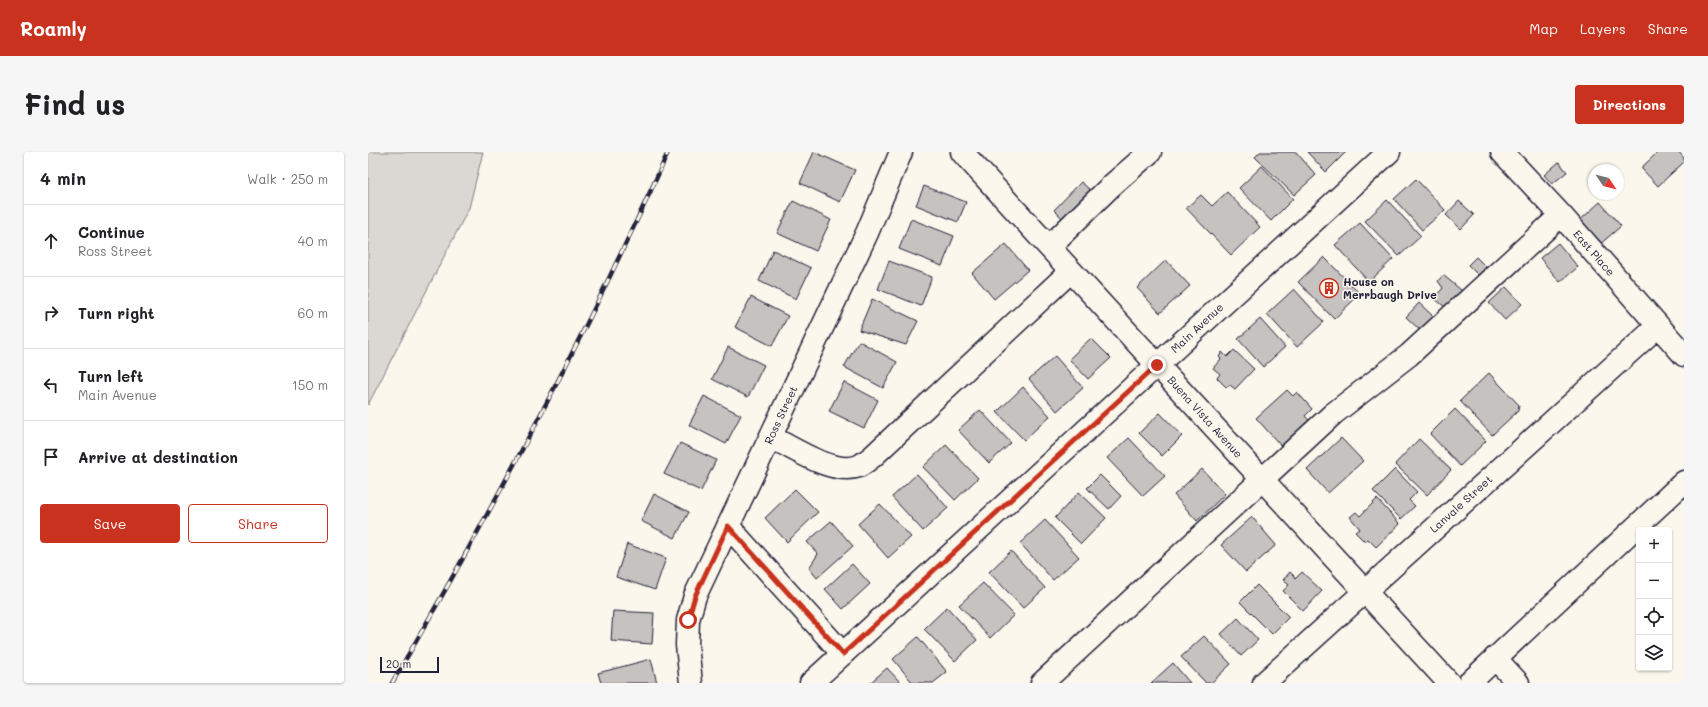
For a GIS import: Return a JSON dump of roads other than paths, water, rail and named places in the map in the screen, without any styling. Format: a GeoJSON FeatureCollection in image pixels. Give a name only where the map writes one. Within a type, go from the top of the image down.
{"type":"FeatureCollection","features":[{"type":"Feature","properties":{"kind":"street","name":"Ross Street"},"geometry":{"type":"LineString","coordinates":[[691,683],[687,645],[688,620],[695,596],[867,233],[901,152]]}},
{"type":"Feature","properties":{"kind":"street","name":"Buena Vista Avenue"},"geometry":{"type":"LineString","coordinates":[[962,152],[1449,683]]}},
{"type":"Feature","properties":{"kind":"street"},"geometry":{"type":"LineString","coordinates":[[1049,247],[1111,186],[1150,152]]}},
{"type":"Feature","properties":{"kind":"street","name":"Main Avenue"},"geometry":{"type":"LineString","coordinates":[[811,683],[1389,152]]}},
{"type":"Feature","properties":{"kind":"street","name":"East Place"},"geometry":{"type":"LineString","coordinates":[[1502,152],[1561,215],[1684,355]]}},
{"type":"Feature","properties":{"kind":"street"},"geometry":{"type":"LineString","coordinates":[[1042,683],[1334,414],[1409,354],[1561,215]]}},
{"type":"Feature","properties":{"kind":"street"},"geometry":{"type":"LineString","coordinates":[[771,437],[829,466],[846,469],[859,466],[872,457],[1071,271]]}},
{"type":"Feature","properties":{"kind":"street","name":"Lanvale Street"},"geometry":{"type":"LineString","coordinates":[[1264,683],[1658,326]]}},
{"type":"Feature","properties":{"kind":"street"},"geometry":{"type":"LineString","coordinates":[[1469,683],[1684,482]]}},
{"type":"Feature","properties":{"kind":"street"},"geometry":{"type":"LineString","coordinates":[[728,526],[843,654]]}},
{"type":"Feature","properties":{"kind":"street"},"geometry":{"type":"LineString","coordinates":[[1496,658],[1518,683]]}},
{"type":"Feature","properties":{"kind":"railway"},"geometry":{"type":"LineString","coordinates":[[392,683],[512,470],[595,306],[646,202],[668,152]]}},
{"type":"Feature","properties":{"kind":"place","name":"House on Merrbaugh Drive"},"geometry":{"type":"Point","coordinates":[1329,288]}}]}
